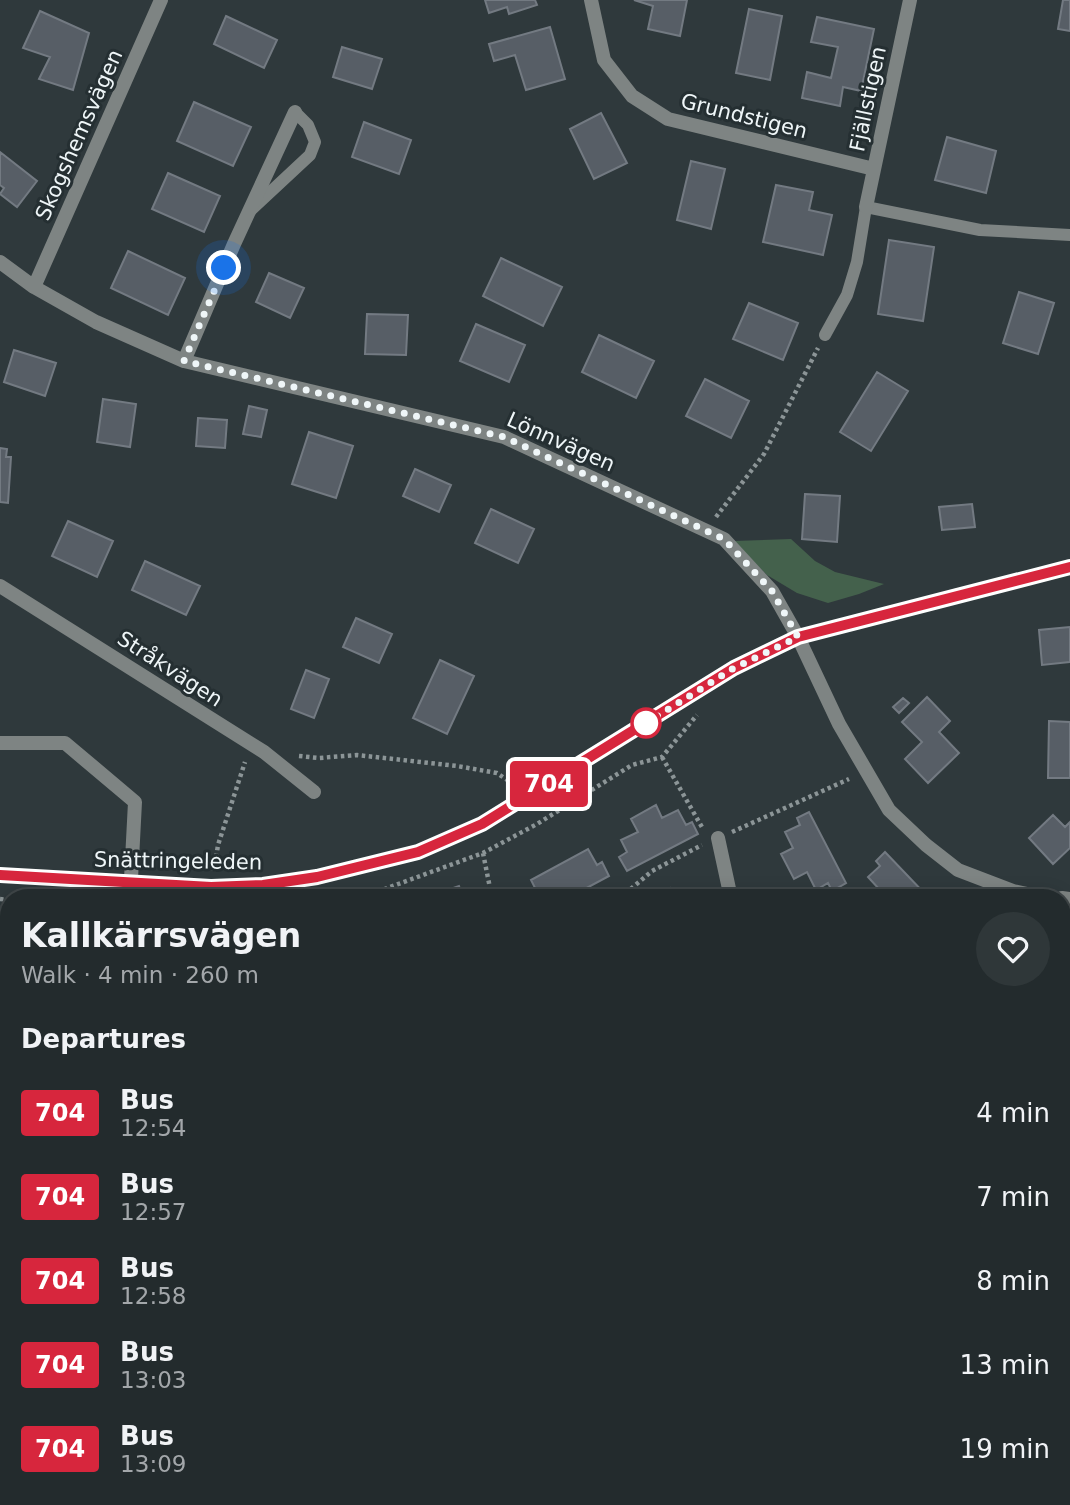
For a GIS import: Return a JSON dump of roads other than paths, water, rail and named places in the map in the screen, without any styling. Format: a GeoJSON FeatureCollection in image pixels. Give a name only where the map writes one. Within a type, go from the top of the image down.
{"type":"FeatureCollection","features":[{"type":"Feature","properties":{"kind":"street","name":"Skogshemsvägen"},"geometry":{"type":"LineString","coordinates":[[34,287],[161,0]]}},
{"type":"Feature","properties":{"kind":"street","name":"Grundstigen"},"geometry":{"type":"LineString","coordinates":[[591,0],[604,61],[632,96],[668,119],[874,169]]}},
{"type":"Feature","properties":{"kind":"street","name":"Fjällstigen"},"geometry":{"type":"LineString","coordinates":[[866,207],[910,0]]}},
{"type":"Feature","properties":{"kind":"street"},"geometry":{"type":"LineString","coordinates":[[184,361],[295,112]]}},
{"type":"Feature","properties":{"kind":"street","name":"Lönnvägen"},"geometry":{"type":"LineString","coordinates":[[0,262],[34,287],[96,322],[184,361],[504,437],[724,539],[772,591],[798,637],[839,724],[889,810],[926,845],[958,870],[1008,889]]}},
{"type":"Feature","properties":{"kind":"street"},"geometry":{"type":"LineString","coordinates":[[798,637],[1070,567]]}},
{"type":"Feature","properties":{"kind":"street","name":"Stråkvägen"},"geometry":{"type":"LineString","coordinates":[[0,586],[257,748],[314,792]]}},
{"type":"Feature","properties":{"kind":"street","name":"Snättringeleden"},"geometry":{"type":"LineString","coordinates":[[0,875],[211,887],[263,885],[317,877],[418,852],[482,824],[734,668],[798,637]]}},
{"type":"Feature","properties":{"kind":"street"},"geometry":{"type":"LineString","coordinates":[[0,743],[65,743],[135,802],[131,889]]}},
{"type":"Feature","properties":{"kind":"street"},"geometry":{"type":"LineString","coordinates":[[714,840],[728,889]]}},
{"type":"Feature","properties":{"kind":"lane"},"geometry":{"type":"LineString","coordinates":[[249,211],[310,155],[315,142],[307,125],[295,112]]}},
{"type":"Feature","properties":{"kind":"lane"},"geometry":{"type":"LineString","coordinates":[[866,207],[980,230],[1070,235]]}},
{"type":"Feature","properties":{"kind":"lane","name":"Fjällstigen"},"geometry":{"type":"LineString","coordinates":[[825,335],[847,295],[857,262],[866,207]]}}]}
